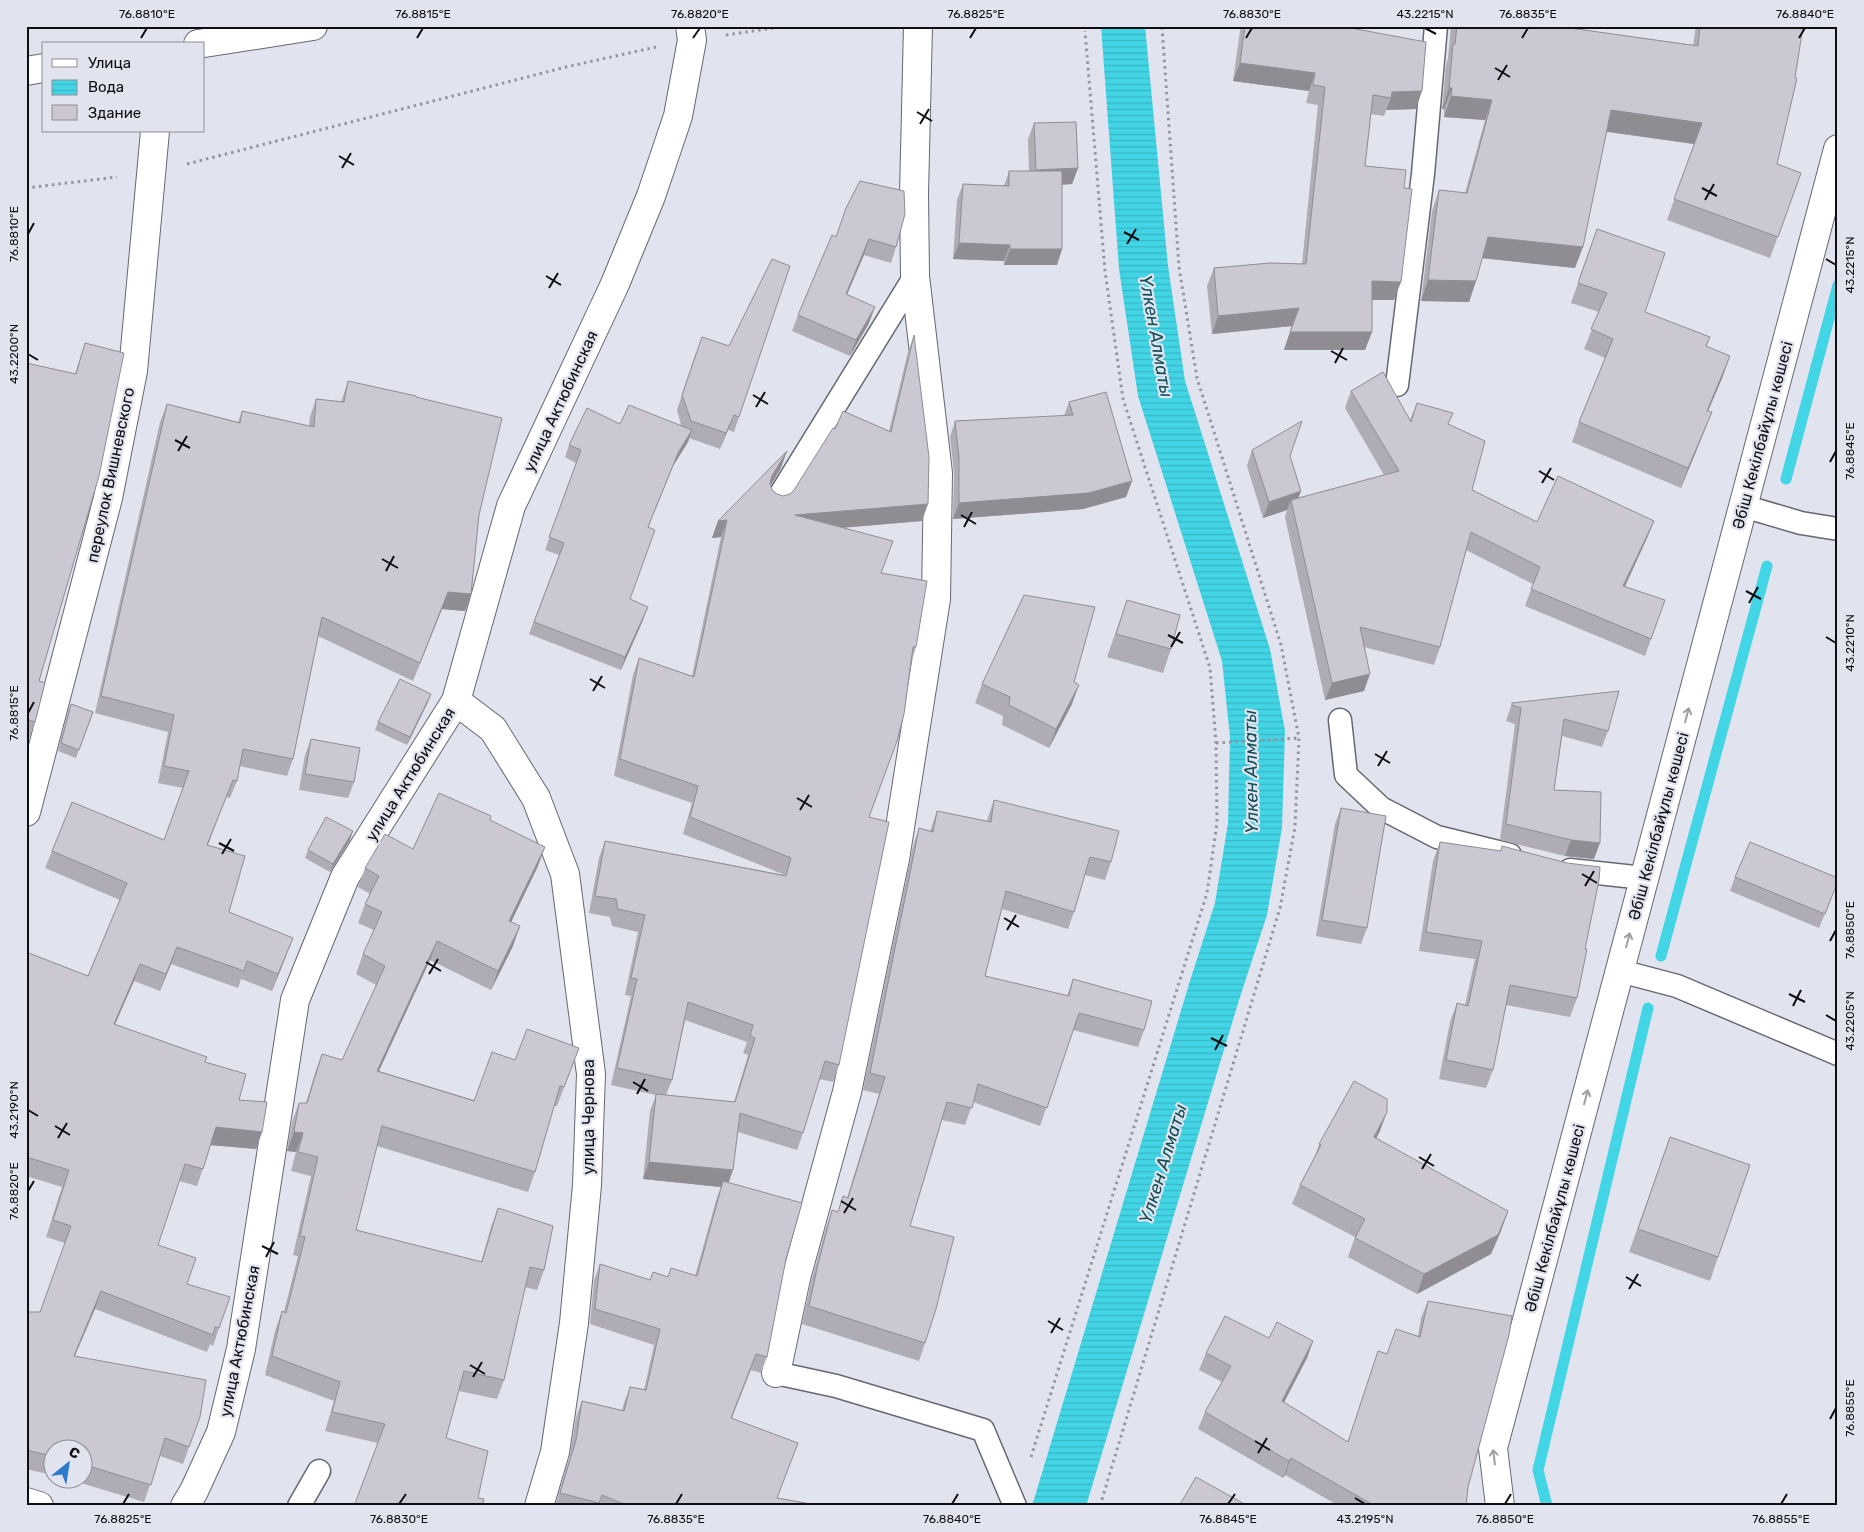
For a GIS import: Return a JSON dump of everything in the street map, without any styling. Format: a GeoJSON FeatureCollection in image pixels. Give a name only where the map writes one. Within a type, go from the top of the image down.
{"type":"FeatureCollection","features":[{"type":"Feature","properties":{"kind":"street"},"geometry":{"type":"LineString","coordinates":[[205,43],[314,26]]}},
{"type":"Feature","properties":{"kind":"street"},"geometry":{"type":"LineString","coordinates":[[776,1373],[796,1278],[847,1092],[894,859],[936,598],[938,473],[915,276],[914,194],[918,26]]}},
{"type":"Feature","properties":{"kind":"street","name":"улица Актюбинская"},"geometry":{"type":"LineString","coordinates":[[185,1506],[194,1491],[221,1432],[241,1349],[295,1000],[345,877],[456,701],[511,506],[615,284],[651,196],[678,116],[691,33]]}},
{"type":"Feature","properties":{"kind":"street"},"geometry":{"type":"LineString","coordinates":[[26,71],[42,68]]}},
{"type":"Feature","properties":{"kind":"street","name":"переулок Вишневского"},"geometry":{"type":"LineString","coordinates":[[26,812],[108,498],[132,371],[156,132]]}},
{"type":"Feature","properties":{"kind":"street","name":"Әбіш Кекілбайұлы көшесі"},"geometry":{"type":"LineString","coordinates":[[1500,1506],[1493,1448],[1838,149]]}},
{"type":"Feature","properties":{"kind":"street","name":"улица Чернова"},"geometry":{"type":"LineString","coordinates":[[456,701],[493,729],[536,798],[566,874],[591,1074],[587,1184],[574,1323],[555,1452],[539,1506]]}},
{"type":"Feature","properties":{"kind":"street"},"geometry":{"type":"LineString","coordinates":[[26,1502],[39,1506]]}},
{"type":"Feature","properties":{"kind":"lane"},"geometry":{"type":"LineString","coordinates":[[1396,385],[1423,174],[1436,26]]}},
{"type":"Feature","properties":{"kind":"lane"},"geometry":{"type":"LineString","coordinates":[[777,500],[915,276]]}},
{"type":"Feature","properties":{"kind":"lane"},"geometry":{"type":"LineString","coordinates":[[1743,506],[1801,523],[1838,529]]}},
{"type":"Feature","properties":{"kind":"lane"},"geometry":{"type":"LineString","coordinates":[[1340,720],[1346,774],[1381,808],[1437,837],[1543,864],[1644,878]]}},
{"type":"Feature","properties":{"kind":"lane"},"geometry":{"type":"LineString","coordinates":[[1620,971],[1677,986],[1838,1054]]}},
{"type":"Feature","properties":{"kind":"lane"},"geometry":{"type":"LineString","coordinates":[[776,1373],[836,1386],[983,1430],[1015,1506]]}},
{"type":"Feature","properties":{"kind":"lane"},"geometry":{"type":"LineString","coordinates":[[299,1506],[318,1471]]}},
{"type":"Feature","properties":{"kind":"path"},"geometry":{"type":"LineString","coordinates":[[26,188],[152,173],[691,33],[788,26]]}},
{"type":"Feature","properties":{"kind":"path"},"geometry":{"type":"LineString","coordinates":[[1100,1506],[1280,908],[1295,827],[1299,738],[1281,645],[1197,378],[1179,267],[1162,27]]}},
{"type":"Feature","properties":{"kind":"path"},"geometry":{"type":"LineString","coordinates":[[1031,1458],[1207,893],[1217,823],[1216,743],[1210,668],[1123,399],[1105,271],[1085,31]]}},
{"type":"Feature","properties":{"kind":"path"},"geometry":{"type":"LineString","coordinates":[[1216,743],[1299,738]]}},
{"type":"Feature","properties":{"kind":"water","name":"Үлкен Алматы"},"geometry":{"type":"Polygon","coordinates":[[[1101,26],[1145,26],[1168,266],[1185,381],[1270,649],[1285,731],[1282,828],[1267,915],[1239,1000],[1086,1506],[1032,1506],[1215,903],[1228,823],[1230,737],[1222,661],[1138,396],[1119,269],[1101,26]]]}},
{"type":"Feature","properties":{"kind":"building"},"geometry":{"type":"Polygon","coordinates":[[[1245,26],[1340,26],[1426,42],[1422,91],[1392,92],[1391,98],[1373,95],[1365,166],[1406,170],[1404,188],[1412,189],[1401,282],[1372,281],[1372,332],[1290,332],[1299,308],[1218,316],[1214,268],[1270,263],[1306,264],[1325,87],[1313,85],[1315,73],[1240,63],[1245,26]]]}},
{"type":"Feature","properties":{"kind":"building"},"geometry":{"type":"Polygon","coordinates":[[[1457,26],[1570,26],[1570,28],[1698,46],[1700,26],[1803,26],[1795,78],[1797,78],[1777,164],[1801,173],[1778,237],[1674,199],[1702,123],[1611,110],[1583,247],[1488,237],[1476,281],[1428,280],[1439,190],[1467,193],[1492,100],[1451,96],[1452,88],[1449,88],[1453,44],[1455,44],[1457,26]]]}},
{"type":"Feature","properties":{"kind":"building"},"geometry":{"type":"Polygon","coordinates":[[[1076,122],[1078,168],[1036,170],[1034,123],[1076,122]]]}},
{"type":"Feature","properties":{"kind":"building"},"geometry":{"type":"Polygon","coordinates":[[[1009,171],[1062,171],[1062,249],[1010,249],[1010,245],[959,243],[963,184],[1009,186],[1009,171]]]}},
{"type":"Feature","properties":{"kind":"building"},"geometry":{"type":"Polygon","coordinates":[[[860,181],[904,191],[905,214],[896,247],[869,239],[846,294],[875,307],[856,340],[798,315],[832,235],[836,237],[846,208],[860,181]]]}},
{"type":"Feature","properties":{"kind":"building"},"geometry":{"type":"Polygon","coordinates":[[[1597,229],[1665,253],[1645,312],[1710,337],[1706,346],[1730,356],[1707,411],[1712,412],[1688,468],[1579,422],[1613,339],[1591,329],[1607,293],[1578,283],[1597,229]]]}},
{"type":"Feature","properties":{"kind":"building"},"geometry":{"type":"Polygon","coordinates":[[[772,259],[790,266],[739,417],[734,415],[726,433],[691,421],[682,395],[702,337],[729,346],[772,259]]]}},
{"type":"Feature","properties":{"kind":"building"},"geometry":{"type":"Polygon","coordinates":[[[914,335],[929,457],[928,504],[795,515],[893,541],[881,573],[927,581],[916,647],[913,647],[904,714],[897,741],[869,817],[889,822],[839,1065],[825,1061],[803,1133],[740,1113],[733,1170],[649,1162],[656,1094],[735,1102],[755,1038],[750,1036],[753,1025],[688,1002],[672,1080],[617,1068],[637,979],[631,978],[645,915],[618,909],[616,899],[595,896],[605,841],[786,876],[791,858],[690,817],[698,786],[620,759],[639,658],[694,677],[727,520],[718,521],[787,451],[772,476],[770,483],[772,490],[777,494],[783,496],[790,494],[833,428],[835,429],[843,411],[891,432],[914,335]]]}},
{"type":"Feature","properties":{"kind":"building"},"geometry":{"type":"Polygon","coordinates":[[[85,343],[124,353],[99,476],[39,681],[45,683],[35,722],[26,719],[26,363],[76,374],[85,343]]]}},
{"type":"Feature","properties":{"kind":"building"},"geometry":{"type":"Polygon","coordinates":[[[1383,372],[1411,422],[1417,403],[1453,413],[1448,424],[1485,441],[1472,490],[1537,522],[1558,476],[1654,521],[1623,586],[1665,600],[1651,639],[1531,589],[1540,567],[1471,532],[1440,647],[1360,627],[1370,674],[1332,683],[1291,500],[1399,471],[1351,391],[1383,372]]]}},
{"type":"Feature","properties":{"kind":"building"},"geometry":{"type":"Polygon","coordinates":[[[348,381],[502,418],[479,515],[471,594],[448,592],[420,663],[322,617],[293,759],[243,749],[237,781],[233,780],[207,845],[245,856],[229,912],[293,938],[278,974],[247,961],[244,971],[177,947],[166,974],[140,964],[114,1024],[207,1057],[205,1062],[246,1074],[239,1100],[267,1102],[262,1132],[216,1127],[203,1169],[185,1164],[158,1245],[196,1258],[187,1284],[230,1297],[219,1328],[215,1327],[213,1335],[101,1291],[74,1356],[206,1380],[200,1417],[189,1447],[165,1438],[151,1485],[92,1467],[92,1440],[42,1440],[42,1454],[26,1450],[26,1312],[40,1312],[71,1226],[53,1220],[69,1170],[26,1157],[26,952],[88,976],[127,883],[52,851],[72,802],[164,840],[189,771],[164,766],[174,715],[101,696],[167,404],[240,423],[242,411],[314,427],[316,399],[344,402],[348,381]]]}},
{"type":"Feature","properties":{"kind":"building"},"geometry":{"type":"Polygon","coordinates":[[[1106,392],[1132,481],[1089,493],[959,503],[959,457],[955,421],[1073,415],[1069,402],[1106,392]]]}},
{"type":"Feature","properties":{"kind":"building"},"geometry":{"type":"Polygon","coordinates":[[[629,405],[692,430],[678,453],[648,527],[655,530],[630,599],[648,607],[625,657],[534,622],[564,543],[549,537],[581,450],[569,445],[587,408],[620,424],[629,405]]]}},
{"type":"Feature","properties":{"kind":"building"},"geometry":{"type":"Polygon","coordinates":[[[1302,421],[1290,456],[1301,491],[1269,502],[1252,450],[1302,421]]]}},
{"type":"Feature","properties":{"kind":"building"},"geometry":{"type":"Polygon","coordinates":[[[1024,595],[1095,607],[1074,682],[1079,685],[1056,729],[1009,705],[1010,697],[982,684],[1024,595]]]}},
{"type":"Feature","properties":{"kind":"building"},"geometry":{"type":"Polygon","coordinates":[[[1127,600],[1180,615],[1171,649],[1116,634],[1127,600]]]}},
{"type":"Feature","properties":{"kind":"building"},"geometry":{"type":"Polygon","coordinates":[[[400,679],[431,694],[410,737],[378,722],[400,679]]]}},
{"type":"Feature","properties":{"kind":"building"},"geometry":{"type":"Polygon","coordinates":[[[1619,691],[1608,731],[1564,719],[1554,790],[1601,792],[1600,843],[1571,840],[1506,824],[1521,708],[1512,705],[1512,703],[1619,691]]]}},
{"type":"Feature","properties":{"kind":"building"},"geometry":{"type":"Polygon","coordinates":[[[71,704],[93,712],[79,750],[61,743],[71,704]]]}},
{"type":"Feature","properties":{"kind":"building"},"geometry":{"type":"Polygon","coordinates":[[[311,739],[360,748],[354,782],[305,774],[311,739]]]}},
{"type":"Feature","properties":{"kind":"building"},"geometry":{"type":"Polygon","coordinates":[[[439,793],[491,816],[490,820],[545,847],[509,921],[520,926],[498,971],[437,941],[377,1071],[474,1101],[492,1052],[515,1060],[527,1029],[579,1048],[564,1087],[560,1086],[535,1172],[382,1126],[356,1230],[482,1262],[498,1208],[553,1226],[544,1270],[530,1267],[504,1380],[464,1371],[446,1438],[488,1451],[478,1498],[484,1499],[482,1506],[354,1506],[385,1424],[332,1412],[340,1382],[272,1356],[282,1311],[286,1313],[305,1237],[300,1236],[318,1157],[298,1152],[303,1133],[294,1132],[299,1103],[307,1103],[322,1054],[342,1060],[385,966],[363,954],[382,912],[365,904],[379,876],[365,868],[385,834],[413,849],[439,793]]]}},
{"type":"Feature","properties":{"kind":"building"},"geometry":{"type":"Polygon","coordinates":[[[994,800],[1119,831],[1111,862],[1090,857],[1074,912],[1006,891],[985,976],[1069,996],[1073,979],[1152,1001],[1144,1030],[1079,1013],[1047,1108],[978,1084],[972,1108],[947,1102],[910,1226],[954,1237],[936,1309],[925,1343],[809,1306],[832,1210],[838,1212],[843,1196],[848,1198],[885,1077],[870,1073],[919,828],[933,832],[937,811],[991,822],[994,800]]]}},
{"type":"Feature","properties":{"kind":"building"},"geometry":{"type":"Polygon","coordinates":[[[1341,808],[1386,816],[1367,928],[1322,920],[1341,808]]]}},
{"type":"Feature","properties":{"kind":"building"},"geometry":{"type":"Polygon","coordinates":[[[326,817],[353,831],[333,864],[308,850],[326,817]]]}},
{"type":"Feature","properties":{"kind":"building"},"geometry":{"type":"Polygon","coordinates":[[[1440,842],[1501,851],[1502,846],[1567,863],[1600,867],[1577,998],[1510,985],[1493,1070],[1446,1060],[1457,1003],[1468,1006],[1482,941],[1426,932],[1440,842]]]}},
{"type":"Feature","properties":{"kind":"building"},"geometry":{"type":"Polygon","coordinates":[[[1750,842],[1838,878],[1825,914],[1735,877],[1750,842]]]}},
{"type":"Feature","properties":{"kind":"building"},"geometry":{"type":"Polygon","coordinates":[[[1354,1081],[1387,1099],[1387,1112],[1374,1137],[1508,1211],[1498,1235],[1424,1274],[1355,1238],[1365,1219],[1300,1185],[1321,1145],[1319,1144],[1354,1081]]]}},
{"type":"Feature","properties":{"kind":"building"},"geometry":{"type":"Polygon","coordinates":[[[1670,1137],[1750,1165],[1718,1257],[1638,1229],[1670,1137]]]}},
{"type":"Feature","properties":{"kind":"building"},"geometry":{"type":"Polygon","coordinates":[[[723,1181],[802,1203],[786,1259],[767,1357],[756,1354],[731,1418],[798,1443],[777,1498],[822,1506],[628,1506],[602,1495],[599,1503],[560,1493],[576,1440],[582,1401],[624,1411],[630,1387],[646,1390],[660,1329],[595,1309],[600,1264],[650,1280],[653,1272],[668,1277],[671,1268],[697,1276],[723,1181]]]}},
{"type":"Feature","properties":{"kind":"building"},"geometry":{"type":"Polygon","coordinates":[[[1428,1301],[1512,1316],[1509,1335],[1468,1487],[1466,1506],[1375,1506],[1291,1458],[1289,1461],[1205,1412],[1231,1366],[1206,1353],[1225,1316],[1269,1338],[1277,1322],[1313,1341],[1282,1401],[1348,1442],[1378,1351],[1387,1354],[1396,1329],[1420,1337],[1428,1301]]]}},
{"type":"Feature","properties":{"kind":"building"},"geometry":{"type":"Polygon","coordinates":[[[1196,1477],[1248,1506],[1179,1506],[1196,1477]]]}},
{"type":"Feature","properties":{"kind":"waterway"},"geometry":{"type":"LineString","coordinates":[[1786,479],[1838,285]]}},
{"type":"Feature","properties":{"kind":"waterway"},"geometry":{"type":"LineString","coordinates":[[1661,956],[1767,566]]}},
{"type":"Feature","properties":{"kind":"waterway"},"geometry":{"type":"LineString","coordinates":[[1547,1506],[1538,1470],[1648,1008]]}}]}
